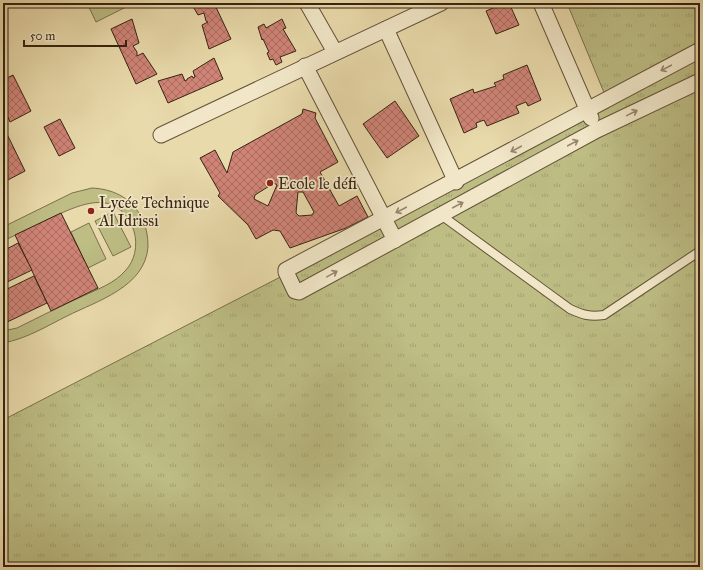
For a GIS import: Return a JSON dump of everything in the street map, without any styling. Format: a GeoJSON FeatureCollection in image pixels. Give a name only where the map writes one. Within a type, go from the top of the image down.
{"type":"FeatureCollection","features":[{"type":"Feature","properties":{"kind":"street"},"geometry":{"type":"LineString","coordinates":[[307,3],[335,52]]}},
{"type":"Feature","properties":{"kind":"street"},"geometry":{"type":"LineString","coordinates":[[161,135],[441,3]]}},
{"type":"Feature","properties":{"kind":"street"},"geometry":{"type":"LineString","coordinates":[[541,3],[597,130]]}},
{"type":"Feature","properties":{"kind":"street"},"geometry":{"type":"LineString","coordinates":[[386,29],[456,182]]}},
{"type":"Feature","properties":{"kind":"street"},"geometry":{"type":"LineString","coordinates":[[700,50],[456,182],[286,270],[295,290],[299,292],[597,130],[700,81]]}},
{"type":"Feature","properties":{"kind":"street"},"geometry":{"type":"LineString","coordinates":[[305,66],[395,240]]}},
{"type":"Feature","properties":{"kind":"street"},"geometry":{"type":"LineString","coordinates":[[362,230],[374,251]]}},
{"type":"Feature","properties":{"kind":"lane"},"geometry":{"type":"LineString","coordinates":[[441,215],[570,309],[582,315],[591,317],[604,315],[700,251]]}},
{"type":"Feature","properties":{"kind":"green space"},"geometry":{"type":"Polygon","coordinates":[[[87,3],[132,3],[132,4],[96,22],[87,3]]]}},
{"type":"Feature","properties":{"kind":"green space"},"geometry":{"type":"Polygon","coordinates":[[[567,3],[700,3],[700,567],[3,567],[3,420],[610,107],[567,3]]]}},
{"type":"Feature","properties":{"kind":"green space"},"geometry":{"type":"Polygon","coordinates":[[[92,188],[107,190],[120,195],[131,203],[136,209],[144,223],[148,238],[145,261],[138,273],[118,291],[44,328],[12,341],[3,343],[3,331],[17,328],[106,285],[121,275],[131,262],[136,247],[134,231],[127,217],[118,208],[107,203],[84,205],[71,209],[3,241],[3,227],[72,193],[92,188]]]}},
{"type":"Feature","properties":{"kind":"green space"},"geometry":{"type":"Polygon","coordinates":[[[113,212],[131,247],[113,256],[95,221],[113,212]]]}},
{"type":"Feature","properties":{"kind":"green space"},"geometry":{"type":"Polygon","coordinates":[[[89,223],[106,259],[88,268],[71,232],[89,223]]]}},
{"type":"Feature","properties":{"kind":"building"},"geometry":{"type":"Polygon","coordinates":[[[191,3],[214,3],[231,39],[209,49],[202,25],[208,22],[206,21],[204,13],[198,15],[191,3]]]}},
{"type":"Feature","properties":{"kind":"building"},"geometry":{"type":"Polygon","coordinates":[[[505,3],[509,3],[519,25],[496,34],[486,11],[505,3]]]}},
{"type":"Feature","properties":{"kind":"building"},"geometry":{"type":"Polygon","coordinates":[[[132,19],[139,43],[133,46],[137,52],[137,56],[143,53],[157,74],[136,84],[111,29],[132,19]]]}},
{"type":"Feature","properties":{"kind":"building"},"geometry":{"type":"Polygon","coordinates":[[[282,19],[286,28],[283,29],[296,51],[280,57],[282,62],[276,65],[273,59],[270,60],[267,53],[269,52],[263,39],[262,40],[258,27],[264,24],[266,28],[282,19]]]}},
{"type":"Feature","properties":{"kind":"building"},"geometry":{"type":"Polygon","coordinates":[[[214,58],[223,79],[168,103],[158,81],[182,74],[185,81],[192,76],[193,78],[195,77],[193,71],[214,58]]]}},
{"type":"Feature","properties":{"kind":"building"},"geometry":{"type":"Polygon","coordinates":[[[527,65],[541,100],[528,106],[526,102],[516,106],[519,113],[487,126],[484,120],[476,123],[477,127],[464,133],[450,99],[473,89],[474,93],[496,86],[494,83],[504,79],[503,75],[527,65]]]}},
{"type":"Feature","properties":{"kind":"building"},"geometry":{"type":"Polygon","coordinates":[[[13,75],[31,111],[10,122],[7,115],[3,117],[3,80],[13,75]]]}},
{"type":"Feature","properties":{"kind":"building"},"geometry":{"type":"Polygon","coordinates":[[[395,101],[419,136],[387,158],[363,124],[395,101]]]}},
{"type":"Feature","properties":{"kind":"building"},"geometry":{"type":"Polygon","coordinates":[[[303,109],[316,113],[315,118],[338,162],[320,172],[339,206],[357,196],[368,217],[346,228],[290,248],[280,231],[273,230],[256,239],[248,225],[218,196],[220,193],[200,158],[215,150],[227,173],[233,152],[302,114],[303,109]],[[274,183],[255,195],[254,199],[268,206],[277,185],[274,183]],[[298,192],[296,213],[299,216],[312,215],[314,212],[303,192],[298,192]]]}},
{"type":"Feature","properties":{"kind":"building"},"geometry":{"type":"Polygon","coordinates":[[[60,119],[75,148],[59,156],[44,127],[60,119]]]}},
{"type":"Feature","properties":{"kind":"building"},"geometry":{"type":"Polygon","coordinates":[[[5,130],[25,171],[4,182],[3,131],[5,130]]]}},
{"type":"Feature","properties":{"kind":"building"},"geometry":{"type":"Polygon","coordinates":[[[61,213],[98,288],[51,311],[15,235],[61,213]]]}},
{"type":"Feature","properties":{"kind":"building"},"geometry":{"type":"Polygon","coordinates":[[[18,243],[32,270],[3,284],[3,251],[18,243]]]}},
{"type":"Feature","properties":{"kind":"building"},"geometry":{"type":"Polygon","coordinates":[[[34,276],[47,303],[3,324],[3,291],[34,276]]]}},
{"type":"Feature","properties":{"kind":"place","name":"Ecole le défi"},"geometry":{"type":"Point","coordinates":[270,183]}},
{"type":"Feature","properties":{"kind":"place","name":"Lycée Technique Al Idrissi"},"geometry":{"type":"Point","coordinates":[91,211]}}]}
